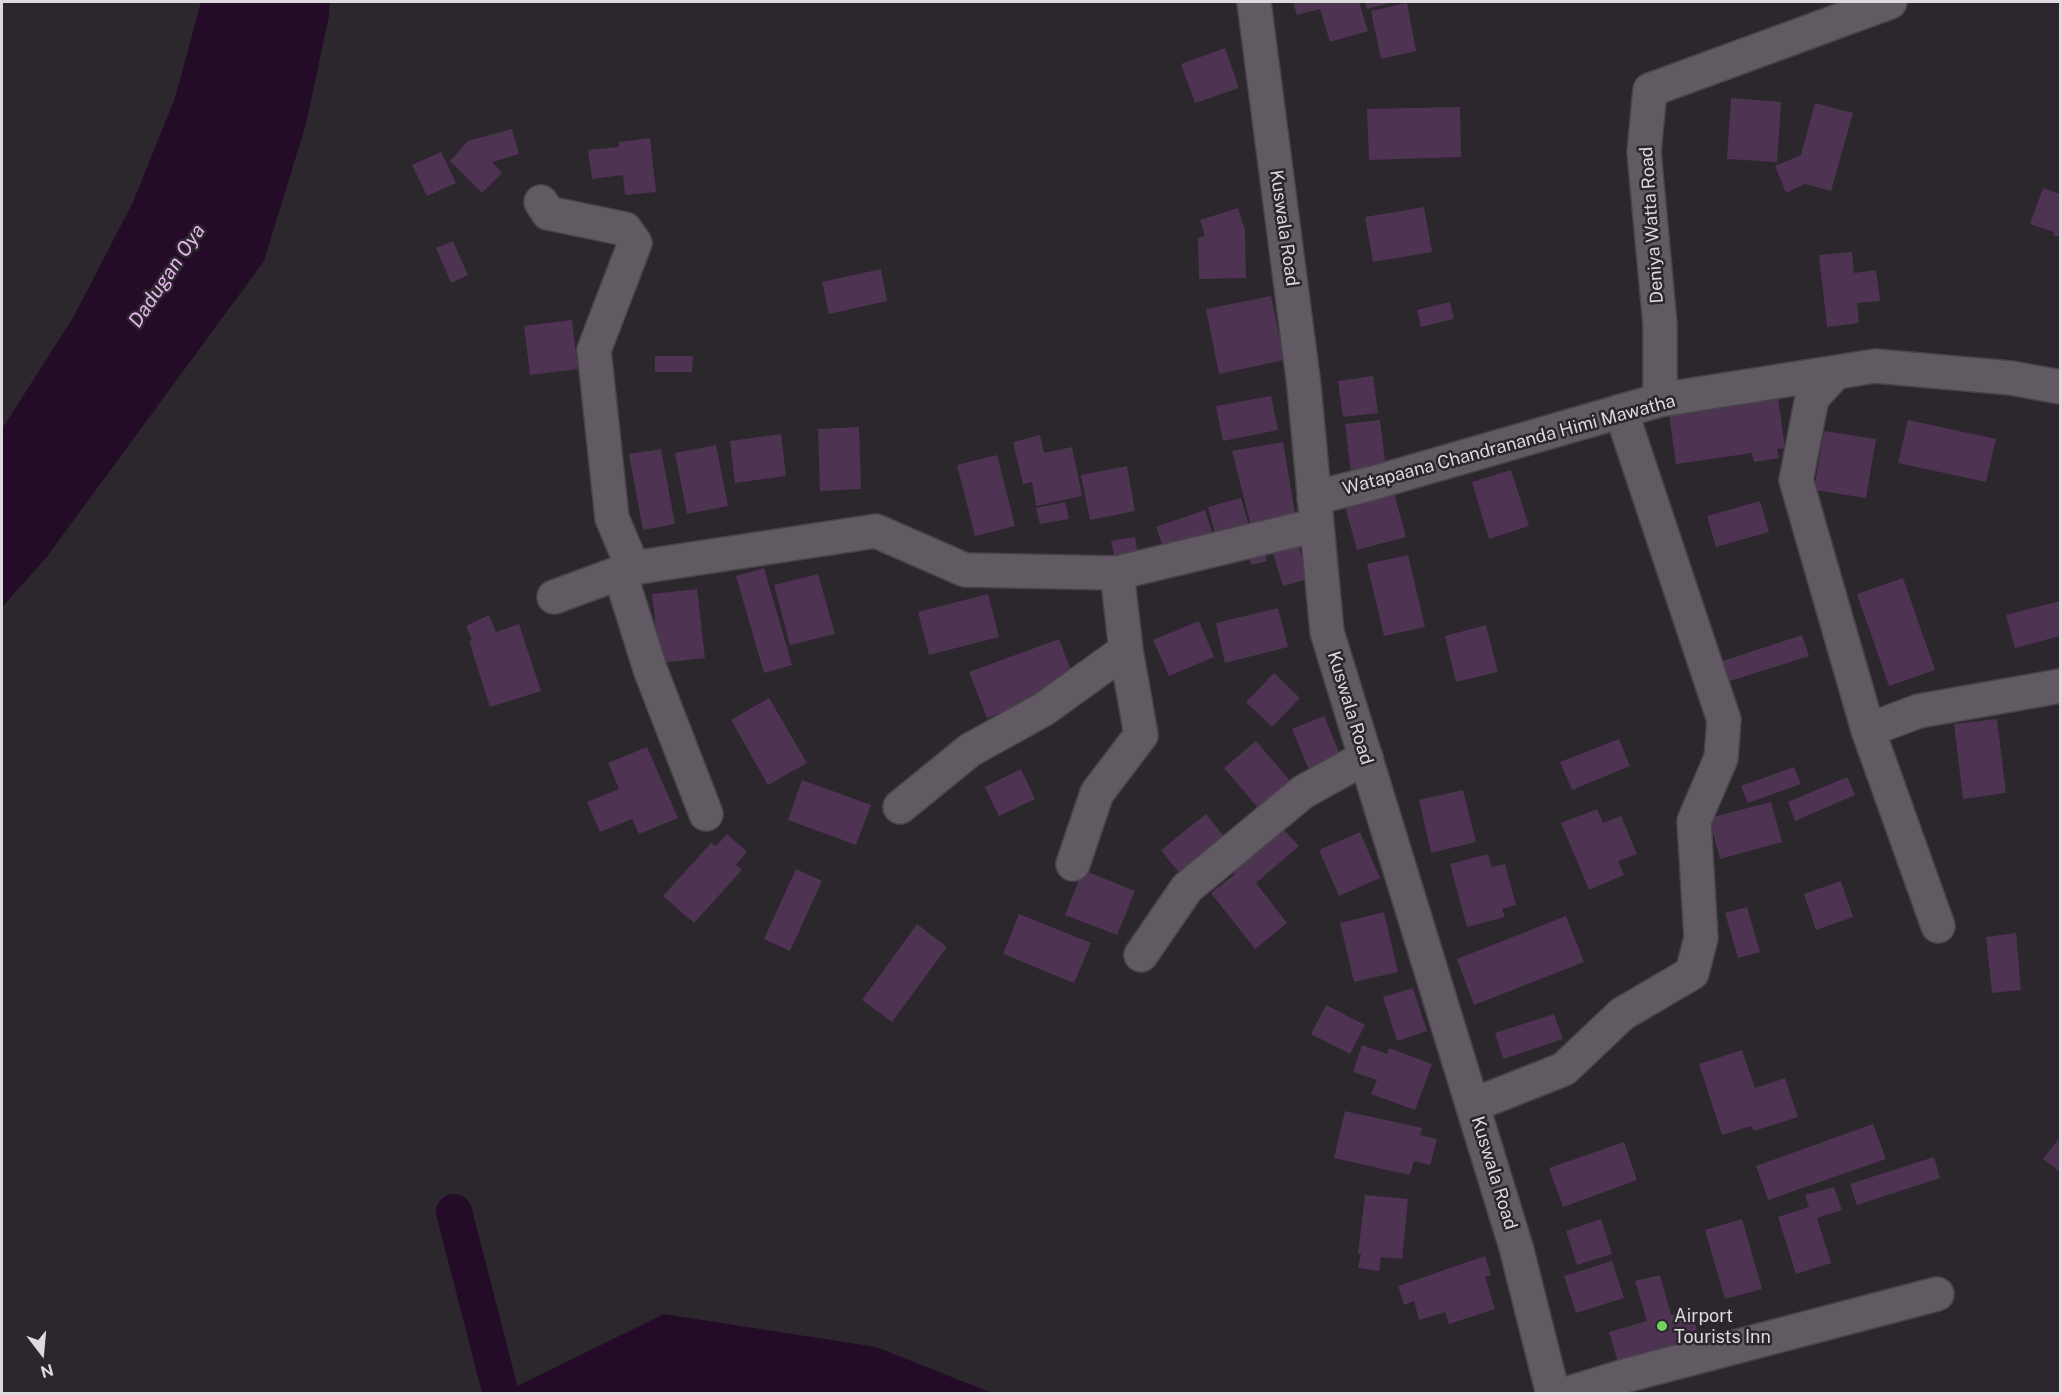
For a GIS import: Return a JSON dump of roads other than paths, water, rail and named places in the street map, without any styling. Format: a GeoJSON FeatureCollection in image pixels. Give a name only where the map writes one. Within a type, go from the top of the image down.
{"type":"FeatureCollection","features":[{"type":"Feature","properties":{"kind":"street","name":"Kuswala Road"},"geometry":{"type":"LineString","coordinates":[[1254,2],[1304,386],[1327,632],[1516,1247],[1553,1394]]}},
{"type":"Feature","properties":{"kind":"street","name":"Deniya Watta Road"},"geometry":{"type":"LineString","coordinates":[[1660,400],[1660,324],[1644,152],[1650,90],[1890,2]]}},
{"type":"Feature","properties":{"kind":"street"},"geometry":{"type":"LineString","coordinates":[[541,202],[548,213],[625,229],[635,243],[594,350],[612,518],[650,669],[706,814]]}},
{"type":"Feature","properties":{"kind":"street","name":"Watapaana Chandrananda Himi Mawatha"},"geometry":{"type":"LineString","coordinates":[[554,597],[626,570],[876,531],[965,570],[1117,573],[1316,511],[1384,480],[1660,400],[1875,366],[2012,378],[2061,387]]}},
{"type":"Feature","properties":{"kind":"street"},"geometry":{"type":"LineString","coordinates":[[1834,373],[1812,398],[1796,480],[1868,730],[1938,926]]}},
{"type":"Feature","properties":{"kind":"street"},"geometry":{"type":"LineString","coordinates":[[1473,1105],[1564,1069],[1622,1014],[1692,973],[1701,938],[1694,821],[1721,759],[1724,720],[1621,411]]}},
{"type":"Feature","properties":{"kind":"street"},"geometry":{"type":"LineString","coordinates":[[1073,864],[1097,793],[1141,735],[1126,650],[1117,573]]}},
{"type":"Feature","properties":{"kind":"street"},"geometry":{"type":"LineString","coordinates":[[900,807],[970,750],[1044,709],[1126,650]]}},
{"type":"Feature","properties":{"kind":"street"},"geometry":{"type":"LineString","coordinates":[[1868,730],[1919,711],[2061,686]]}},
{"type":"Feature","properties":{"kind":"street"},"geometry":{"type":"LineString","coordinates":[[1141,955],[1187,888],[1303,792],[1366,758]]}},
{"type":"Feature","properties":{"kind":"street"},"geometry":{"type":"LineString","coordinates":[[1566,1394],[1628,1375],[1937,1294]]}},
{"type":"Feature","properties":{"kind":"water","name":"Dadugan Oya"},"geometry":{"type":"Polygon","coordinates":[[[201,2],[330,2],[306,124],[264,261],[46,558],[2,607],[2,429],[74,316],[133,202],[175,98],[201,2]]]}},
{"type":"Feature","properties":{"kind":"water"},"geometry":{"type":"Polygon","coordinates":[[[664,1314],[876,1347],[992,1393],[503,1393],[664,1314]]]}},
{"type":"Feature","properties":{"kind":"waterway"},"geometry":{"type":"LineString","coordinates":[[454,1212],[501,1394]]}},
{"type":"Feature","properties":{"kind":"place","name":"Airport Tourists Inn"},"geometry":{"type":"Point","coordinates":[1662,1326]}}]}
